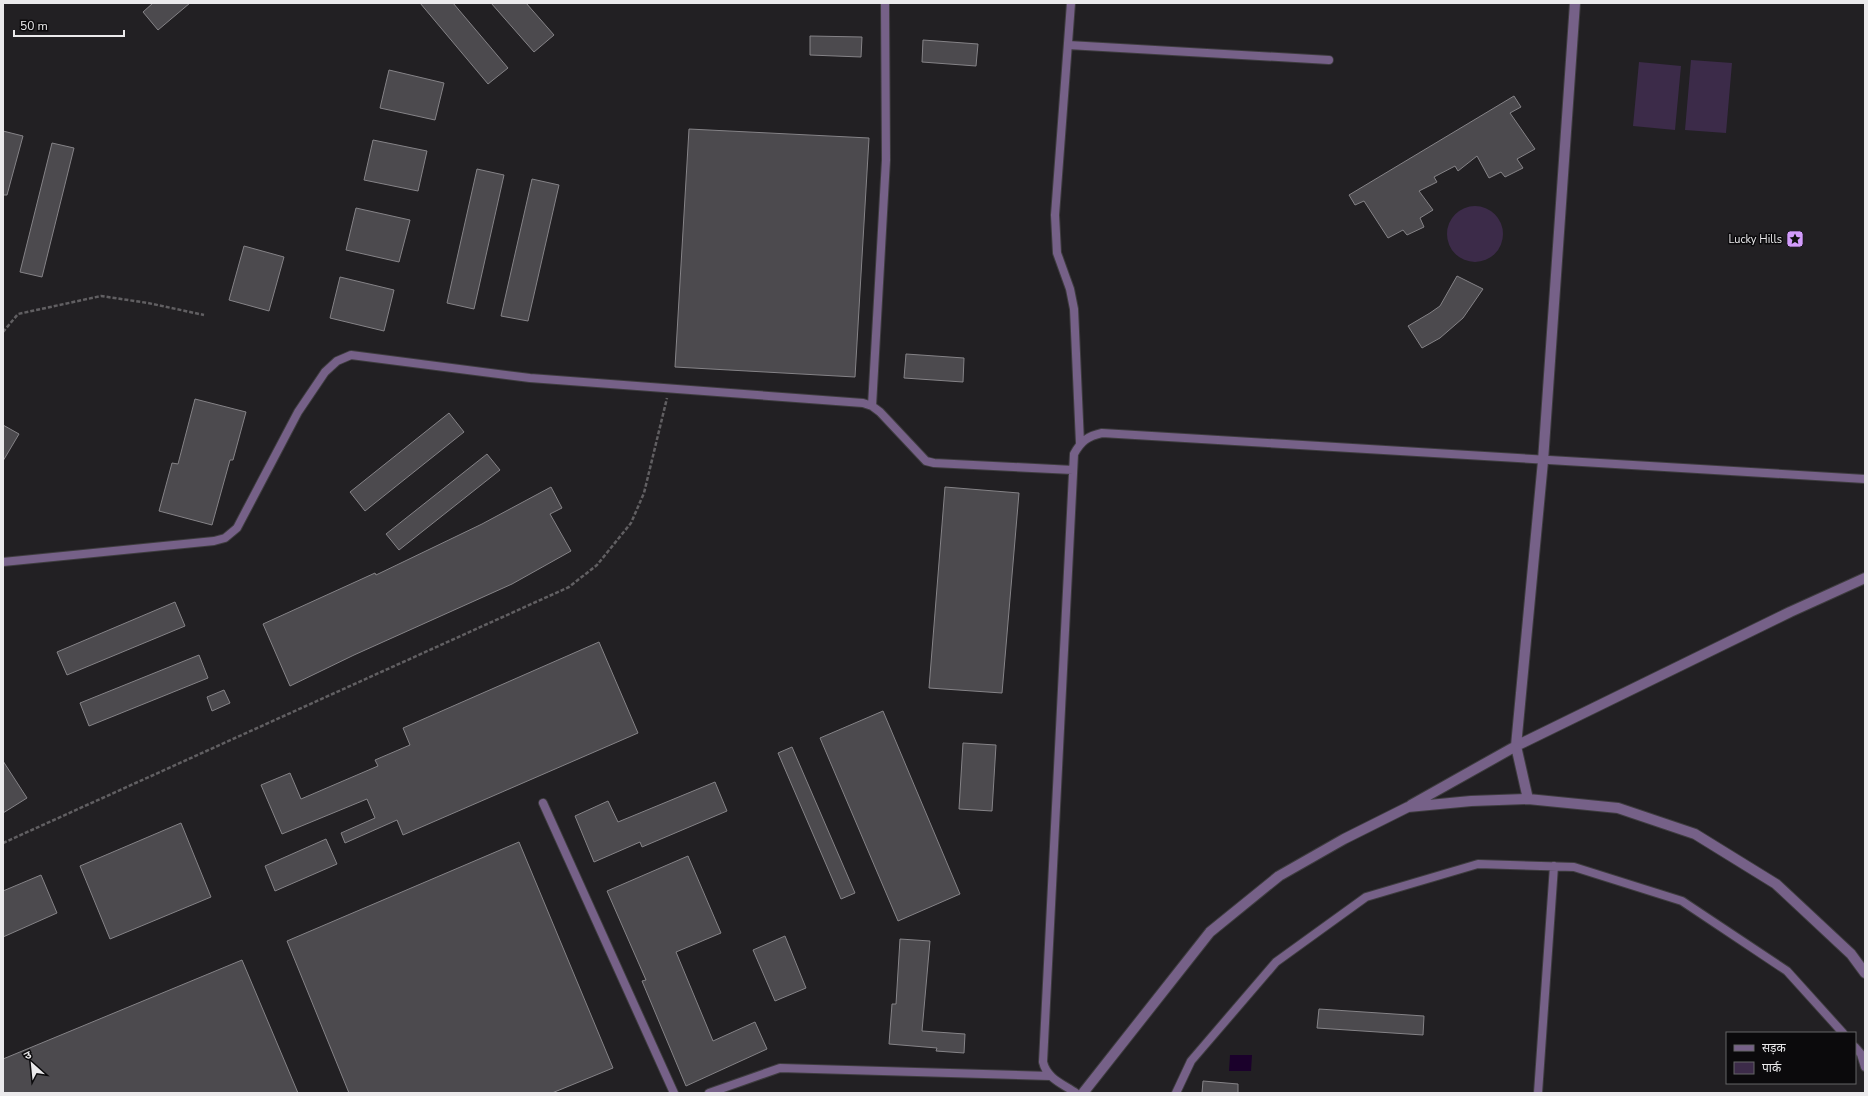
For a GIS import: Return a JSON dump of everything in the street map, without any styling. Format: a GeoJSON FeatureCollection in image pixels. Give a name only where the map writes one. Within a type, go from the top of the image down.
{"type":"FeatureCollection","features":[{"type":"Feature","properties":{"kind":"street"},"geometry":{"type":"LineString","coordinates":[[1528,799],[1516,746],[1543,460],[1575,3]]}},
{"type":"Feature","properties":{"kind":"street"},"geometry":{"type":"LineString","coordinates":[[1083,1093],[1210,932],[1279,876],[1344,839],[1408,807],[1516,746],[1790,612],[1865,578]]}},
{"type":"Feature","properties":{"kind":"street"},"geometry":{"type":"LineString","coordinates":[[1408,807],[1471,800],[1528,799],[1618,808],[1695,834],[1776,884],[1851,954],[1865,973]]}},
{"type":"Feature","properties":{"kind":"lane"},"geometry":{"type":"LineString","coordinates":[[872,406],[886,160],[885,3]]}},
{"type":"Feature","properties":{"kind":"lane"},"geometry":{"type":"LineString","coordinates":[[1071,3],[1055,215],[1057,253],[1070,289],[1074,309],[1080,443]]}},
{"type":"Feature","properties":{"kind":"lane"},"geometry":{"type":"LineString","coordinates":[[1068,45],[1330,60]]}},
{"type":"Feature","properties":{"kind":"lane"},"geometry":{"type":"LineString","coordinates":[[3,562],[214,541],[225,538],[237,528],[298,412],[324,372],[337,361],[351,355],[530,378],[863,403],[872,406],[926,461],[934,463],[1074,470]]}},
{"type":"Feature","properties":{"kind":"lane"},"geometry":{"type":"LineString","coordinates":[[1076,1093],[1050,1076],[1045,1069],[1043,1062],[1074,454],[1080,443],[1091,435],[1102,433],[1865,479]]}},
{"type":"Feature","properties":{"kind":"lane"},"geometry":{"type":"LineString","coordinates":[[543,802],[674,1093]]}},
{"type":"Feature","properties":{"kind":"lane"},"geometry":{"type":"LineString","coordinates":[[1176,1093],[1191,1061],[1276,962],[1366,897],[1478,864],[1574,867],[1682,901],[1787,971],[1842,1032]]}},
{"type":"Feature","properties":{"kind":"lane"},"geometry":{"type":"LineString","coordinates":[[1538,1093],[1554,866]]}},
{"type":"Feature","properties":{"kind":"lane"},"geometry":{"type":"LineString","coordinates":[[1856,1048],[1861,1054],[1865,1067]]}},
{"type":"Feature","properties":{"kind":"lane"},"geometry":{"type":"LineString","coordinates":[[709,1093],[780,1068],[1050,1076]]}},
{"type":"Feature","properties":{"kind":"path"},"geometry":{"type":"LineString","coordinates":[[3,332],[18,314],[101,296],[148,303],[204,315]]}},
{"type":"Feature","properties":{"kind":"path"},"geometry":{"type":"LineString","coordinates":[[3,843],[569,587],[597,566],[631,523],[644,493],[669,389]]}},
{"type":"Feature","properties":{"kind":"green space"},"geometry":{"type":"Polygon","coordinates":[[[1691,60],[1732,63],[1726,133],[1685,130],[1691,60]]]}},
{"type":"Feature","properties":{"kind":"green space"},"geometry":{"type":"Polygon","coordinates":[[[1639,62],[1681,66],[1675,130],[1633,126],[1639,62]]]}},
{"type":"Feature","properties":{"kind":"green space"},"geometry":{"type":"Polygon","coordinates":[[[1475,206],[1486,208],[1495,214],[1501,223],[1503,234],[1501,245],[1495,254],[1486,260],[1475,262],[1464,260],[1455,254],[1449,245],[1447,234],[1449,223],[1455,214],[1464,208],[1475,206]]]}},
{"type":"Feature","properties":{"kind":"shaded area"},"geometry":{"type":"Polygon","coordinates":[[[1230,1055],[1252,1055],[1251,1071],[1229,1071],[1230,1055]]]}},
{"type":"Feature","properties":{"kind":"building"},"geometry":{"type":"Polygon","coordinates":[[[153,3],[190,3],[158,30],[143,12],[153,3]]]}},
{"type":"Feature","properties":{"kind":"building"},"geometry":{"type":"Polygon","coordinates":[[[420,3],[453,3],[508,68],[488,84],[420,3]]]}},
{"type":"Feature","properties":{"kind":"building"},"geometry":{"type":"Polygon","coordinates":[[[491,3],[526,3],[554,35],[534,52],[491,3]]]}},
{"type":"Feature","properties":{"kind":"building"},"geometry":{"type":"Polygon","coordinates":[[[810,36],[862,37],[861,57],[810,55],[810,36]]]}},
{"type":"Feature","properties":{"kind":"building"},"geometry":{"type":"Polygon","coordinates":[[[923,40],[978,44],[976,66],[922,62],[923,40]]]}},
{"type":"Feature","properties":{"kind":"building"},"geometry":{"type":"Polygon","coordinates":[[[389,70],[444,83],[435,120],[380,108],[389,70]]]}},
{"type":"Feature","properties":{"kind":"building"},"geometry":{"type":"Polygon","coordinates":[[[1514,96],[1521,107],[1510,113],[1535,149],[1517,159],[1523,168],[1505,177],[1501,172],[1489,178],[1477,156],[1458,171],[1455,166],[1434,177],[1437,182],[1419,191],[1433,210],[1420,218],[1424,227],[1407,235],[1403,230],[1388,238],[1364,201],[1355,205],[1349,195],[1514,96]]]}},
{"type":"Feature","properties":{"kind":"building"},"geometry":{"type":"Polygon","coordinates":[[[689,129],[869,138],[855,377],[675,367],[689,129]]]}},
{"type":"Feature","properties":{"kind":"building"},"geometry":{"type":"Polygon","coordinates":[[[3,131],[23,136],[7,195],[3,195],[3,131]]]}},
{"type":"Feature","properties":{"kind":"building"},"geometry":{"type":"Polygon","coordinates":[[[373,140],[427,151],[418,191],[364,180],[373,140]]]}},
{"type":"Feature","properties":{"kind":"building"},"geometry":{"type":"Polygon","coordinates":[[[52,143],[74,148],[42,277],[20,272],[52,143]]]}},
{"type":"Feature","properties":{"kind":"building"},"geometry":{"type":"Polygon","coordinates":[[[477,169],[504,175],[474,309],[447,303],[477,169]]]}},
{"type":"Feature","properties":{"kind":"building"},"geometry":{"type":"Polygon","coordinates":[[[532,179],[559,185],[528,321],[501,316],[532,179]]]}},
{"type":"Feature","properties":{"kind":"building"},"geometry":{"type":"Polygon","coordinates":[[[356,208],[410,220],[399,262],[346,250],[356,208]]]}},
{"type":"Feature","properties":{"kind":"building"},"geometry":{"type":"Polygon","coordinates":[[[244,246],[284,257],[269,311],[229,300],[244,246]]]}},
{"type":"Feature","properties":{"kind":"building"},"geometry":{"type":"Polygon","coordinates":[[[1457,276],[1483,289],[1463,318],[1440,338],[1422,348],[1408,326],[1440,306],[1457,276]]]}},
{"type":"Feature","properties":{"kind":"building"},"geometry":{"type":"Polygon","coordinates":[[[340,277],[394,290],[384,331],[330,318],[340,277]]]}},
{"type":"Feature","properties":{"kind":"building"},"geometry":{"type":"Polygon","coordinates":[[[906,354],[964,358],[963,382],[904,378],[906,354]]]}},
{"type":"Feature","properties":{"kind":"building"},"geometry":{"type":"Polygon","coordinates":[[[195,399],[246,412],[233,460],[230,460],[212,525],[159,511],[172,463],[178,464],[195,399]]]}},
{"type":"Feature","properties":{"kind":"building"},"geometry":{"type":"Polygon","coordinates":[[[449,413],[464,432],[365,511],[350,492],[449,413]]]}},
{"type":"Feature","properties":{"kind":"building"},"geometry":{"type":"Polygon","coordinates":[[[3,425],[19,434],[3,461],[3,425]]]}},
{"type":"Feature","properties":{"kind":"building"},"geometry":{"type":"Polygon","coordinates":[[[487,454],[500,470],[399,550],[386,534],[487,454]]]}},
{"type":"Feature","properties":{"kind":"building"},"geometry":{"type":"Polygon","coordinates":[[[551,487],[562,508],[550,514],[571,551],[512,584],[354,655],[290,686],[263,624],[375,573],[376,575],[482,524],[551,487]]]}},
{"type":"Feature","properties":{"kind":"building"},"geometry":{"type":"Polygon","coordinates":[[[945,487],[1019,493],[1002,693],[929,688],[945,487]]]}},
{"type":"Feature","properties":{"kind":"building"},"geometry":{"type":"Polygon","coordinates":[[[175,602],[185,626],[67,675],[57,652],[175,602]]]}},
{"type":"Feature","properties":{"kind":"building"},"geometry":{"type":"Polygon","coordinates":[[[599,642],[638,733],[403,835],[397,820],[345,843],[341,833],[375,818],[367,799],[282,834],[261,785],[290,773],[301,799],[378,766],[375,760],[410,745],[403,728],[599,642]]]}},
{"type":"Feature","properties":{"kind":"building"},"geometry":{"type":"Polygon","coordinates":[[[199,655],[208,678],[89,726],[80,703],[199,655]]]}},
{"type":"Feature","properties":{"kind":"building"},"geometry":{"type":"Polygon","coordinates":[[[224,690],[230,703],[212,711],[207,697],[224,690]]]}},
{"type":"Feature","properties":{"kind":"building"},"geometry":{"type":"Polygon","coordinates":[[[883,711],[960,894],[898,921],[820,738],[883,711]]]}},
{"type":"Feature","properties":{"kind":"building"},"geometry":{"type":"Polygon","coordinates":[[[963,743],[996,745],[992,811],[959,809],[963,743]]]}},
{"type":"Feature","properties":{"kind":"building"},"geometry":{"type":"Polygon","coordinates":[[[792,747],[855,893],[841,899],[778,753],[792,747]]]}},
{"type":"Feature","properties":{"kind":"building"},"geometry":{"type":"Polygon","coordinates":[[[3,761],[27,798],[3,813],[3,761]]]}},
{"type":"Feature","properties":{"kind":"building"},"geometry":{"type":"Polygon","coordinates":[[[715,782],[727,811],[642,847],[640,842],[594,862],[575,816],[608,801],[618,822],[715,782]]]}},
{"type":"Feature","properties":{"kind":"building"},"geometry":{"type":"Polygon","coordinates":[[[181,823],[211,897],[110,939],[80,866],[181,823]]]}},
{"type":"Feature","properties":{"kind":"building"},"geometry":{"type":"Polygon","coordinates":[[[326,839],[337,864],[275,891],[265,866],[326,839]]]}},
{"type":"Feature","properties":{"kind":"building"},"geometry":{"type":"Polygon","coordinates":[[[519,842],[613,1068],[552,1093],[349,1093],[287,941],[519,842]]]}},
{"type":"Feature","properties":{"kind":"building"},"geometry":{"type":"Polygon","coordinates":[[[688,856],[721,933],[676,952],[713,1041],[755,1022],[767,1049],[686,1086],[642,981],[646,980],[607,891],[688,856]]]}},
{"type":"Feature","properties":{"kind":"building"},"geometry":{"type":"Polygon","coordinates":[[[41,875],[57,913],[3,937],[3,891],[41,875]]]}},
{"type":"Feature","properties":{"kind":"building"},"geometry":{"type":"Polygon","coordinates":[[[785,936],[806,988],[775,1001],[753,950],[785,936]]]}},
{"type":"Feature","properties":{"kind":"building"},"geometry":{"type":"Polygon","coordinates":[[[900,939],[930,941],[922,1031],[965,1034],[964,1053],[936,1051],[937,1048],[889,1044],[892,1004],[896,1004],[900,939]]]}},
{"type":"Feature","properties":{"kind":"building"},"geometry":{"type":"Polygon","coordinates":[[[242,960],[298,1093],[3,1093],[3,1059],[242,960]]]}},
{"type":"Feature","properties":{"kind":"building"},"geometry":{"type":"Polygon","coordinates":[[[1319,1009],[1424,1016],[1423,1035],[1317,1028],[1319,1009]]]}},
{"type":"Feature","properties":{"kind":"building"},"geometry":{"type":"Polygon","coordinates":[[[1203,1081],[1238,1084],[1238,1093],[1202,1093],[1203,1081]]]}},
{"type":"Feature","properties":{"kind":"place","name":"Lucky Hills"},"geometry":{"type":"Point","coordinates":[1795,239]}}]}
